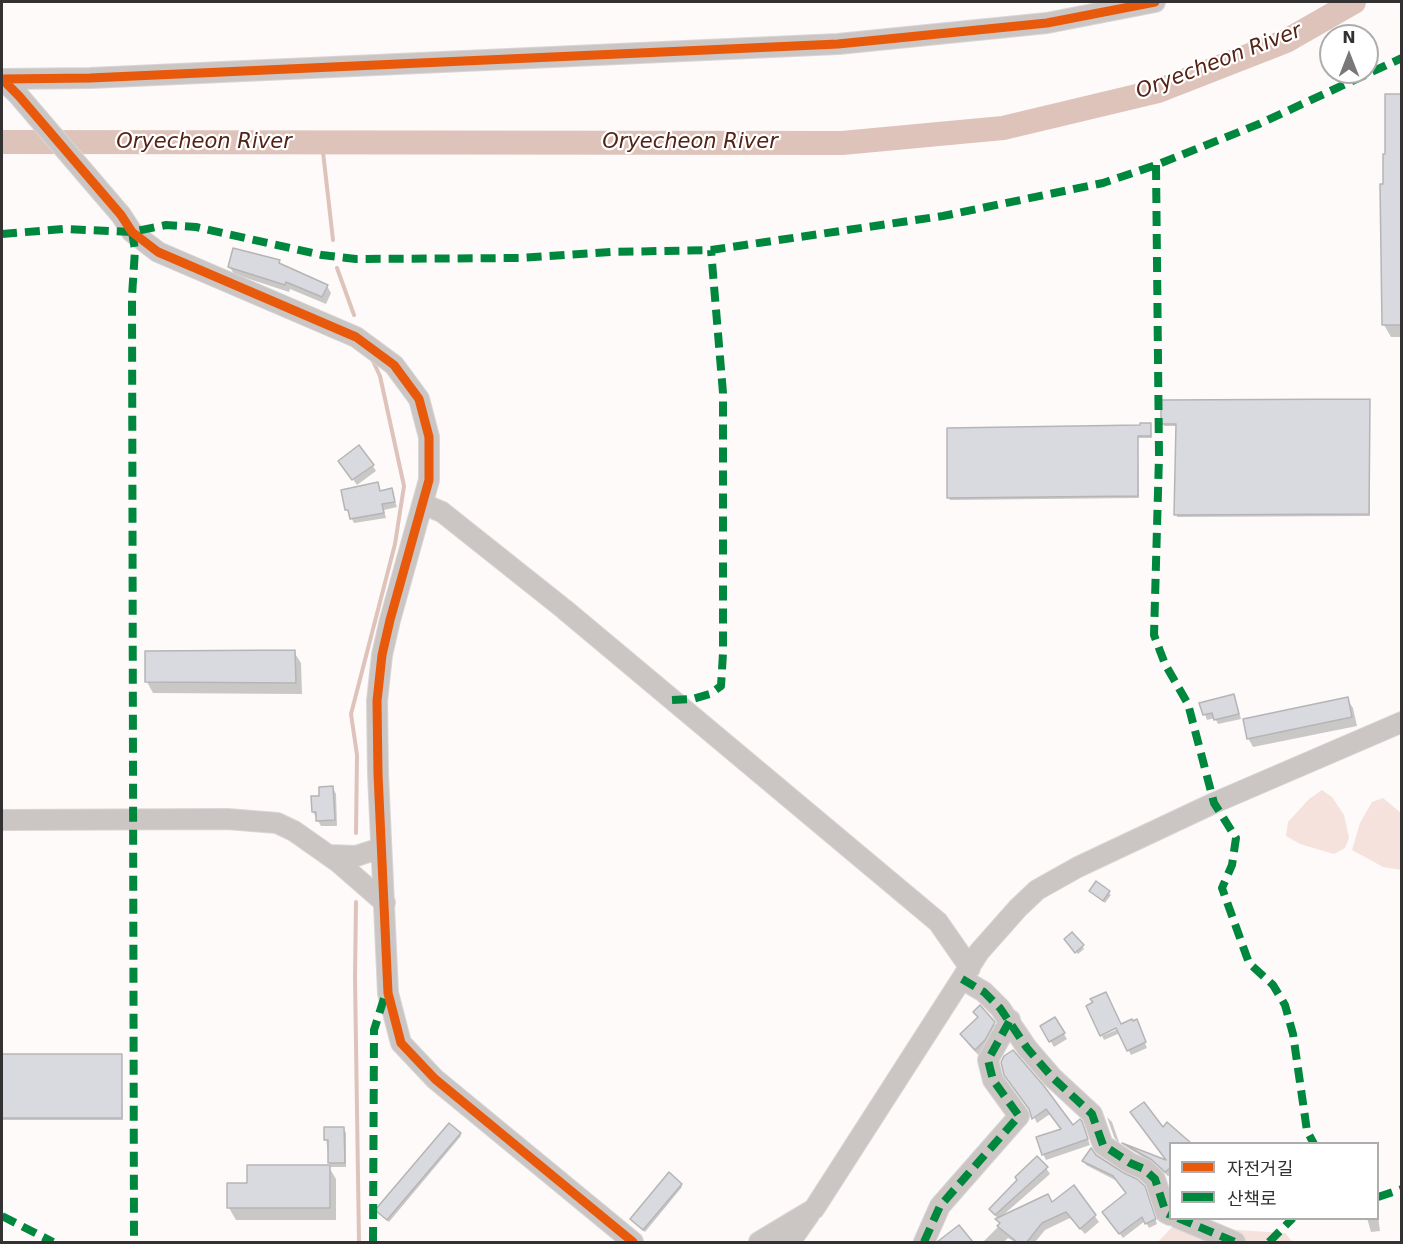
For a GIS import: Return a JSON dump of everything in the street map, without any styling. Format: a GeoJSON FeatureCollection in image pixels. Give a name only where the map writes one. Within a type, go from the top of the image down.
{"type":"FeatureCollection","features":[{"type":"Feature","properties":{"kind":"street"},"geometry":{"type":"LineString","coordinates":[[2,79],[102,78],[838,44],[1047,23],[1155,2]]}},
{"type":"Feature","properties":{"kind":"street"},"geometry":{"type":"LineString","coordinates":[[2,79],[121,215],[132,232],[158,252],[356,337],[394,364],[419,399],[429,436],[429,480],[382,655],[376,722],[388,993],[401,1043],[435,1079],[633,1242]]}},
{"type":"Feature","properties":{"kind":"street"},"geometry":{"type":"LineString","coordinates":[[423,504],[442,512],[556,602],[938,922],[966,973],[1010,1020],[1027,1048],[1092,1114],[1103,1145],[1130,1163],[1144,1169],[1155,1179],[1166,1213],[1169,1214]]}},
{"type":"Feature","properties":{"kind":"street"},"geometry":{"type":"LineString","coordinates":[[790,1242],[814,1209],[979,952],[1037,890],[1078,867],[1205,807],[1401,722]]}},
{"type":"Feature","properties":{"kind":"street"},"geometry":{"type":"LineString","coordinates":[[2,820],[252,820],[277,823],[328,855],[385,903]]}},
{"type":"Feature","properties":{"kind":"street"},"geometry":{"type":"LineString","coordinates":[[328,855],[356,856],[381,848]]}},
{"type":"Feature","properties":{"kind":"street"},"geometry":{"type":"LineString","coordinates":[[924,1242],[940,1206],[1019,1116],[993,1080],[988,1060],[1010,1020]]}},
{"type":"Feature","properties":{"kind":"street"},"geometry":{"type":"LineString","coordinates":[[759,1242],[814,1209]]}},
{"type":"Feature","properties":{"kind":"street"},"geometry":{"type":"LineString","coordinates":[[1183,1220],[1235,1242]]}},
{"type":"Feature","properties":{"kind":"shaded area"},"geometry":{"type":"Polygon","coordinates":[[[1322,790],[1332,797],[1344,815],[1349,838],[1345,848],[1334,854],[1300,844],[1286,836],[1288,822],[1309,799],[1322,790]]]}},
{"type":"Feature","properties":{"kind":"shaded area"},"geometry":{"type":"Polygon","coordinates":[[[1383,798],[1401,813],[1401,870],[1383,867],[1352,850],[1360,823],[1372,802],[1383,798]]]}},
{"type":"Feature","properties":{"kind":"shaded area"},"geometry":{"type":"Polygon","coordinates":[[[1173,1226],[1285,1233],[1293,1242],[1158,1242],[1173,1226]]]}},
{"type":"Feature","properties":{"kind":"building"},"geometry":{"type":"Polygon","coordinates":[[[1385,94],[1401,94],[1401,325],[1382,325],[1380,184],[1383,184],[1383,154],[1385,154],[1385,94]]]}},
{"type":"Feature","properties":{"kind":"building"},"geometry":{"type":"Polygon","coordinates":[[[233,248],[280,260],[279,263],[328,285],[322,297],[286,282],[285,285],[228,267],[233,248]]]}},
{"type":"Feature","properties":{"kind":"building"},"geometry":{"type":"Polygon","coordinates":[[[1370,399],[1369,514],[1174,515],[1176,424],[1161,424],[1161,400],[1370,399]]]}},
{"type":"Feature","properties":{"kind":"building"},"geometry":{"type":"Polygon","coordinates":[[[1140,423],[1151,423],[1151,436],[1138,436],[1138,496],[947,498],[947,428],[1140,425],[1140,423]]]}},
{"type":"Feature","properties":{"kind":"building"},"geometry":{"type":"Polygon","coordinates":[[[359,445],[374,465],[352,480],[338,461],[359,445]]]}},
{"type":"Feature","properties":{"kind":"building"},"geometry":{"type":"Polygon","coordinates":[[[378,482],[380,491],[392,488],[395,502],[382,504],[384,513],[350,519],[348,510],[345,510],[341,490],[378,482]]]}},
{"type":"Feature","properties":{"kind":"building"},"geometry":{"type":"Polygon","coordinates":[[[295,650],[296,683],[145,682],[145,651],[295,650]]]}},
{"type":"Feature","properties":{"kind":"building"},"geometry":{"type":"Polygon","coordinates":[[[1234,694],[1239,714],[1214,720],[1212,713],[1203,715],[1199,703],[1234,694]]]}},
{"type":"Feature","properties":{"kind":"building"},"geometry":{"type":"Polygon","coordinates":[[[1348,697],[1352,717],[1247,739],[1243,719],[1348,697]]]}},
{"type":"Feature","properties":{"kind":"building"},"geometry":{"type":"Polygon","coordinates":[[[333,786],[335,820],[316,821],[316,812],[312,812],[311,796],[319,796],[319,787],[333,786]]]}},
{"type":"Feature","properties":{"kind":"building"},"geometry":{"type":"Polygon","coordinates":[[[1096,881],[1110,891],[1103,901],[1089,891],[1096,881]]]}},
{"type":"Feature","properties":{"kind":"building"},"geometry":{"type":"Polygon","coordinates":[[[1072,932],[1084,945],[1075,953],[1064,939],[1072,932]]]}},
{"type":"Feature","properties":{"kind":"building"},"geometry":{"type":"Polygon","coordinates":[[[1106,992],[1121,1024],[1137,1019],[1146,1042],[1127,1051],[1116,1028],[1100,1036],[1086,1006],[1093,1002],[1090,999],[1106,992]]]}},
{"type":"Feature","properties":{"kind":"building"},"geometry":{"type":"Polygon","coordinates":[[[980,1005],[995,1022],[985,1040],[975,1050],[960,1034],[978,1017],[973,1012],[980,1005]]]}},
{"type":"Feature","properties":{"kind":"building"},"geometry":{"type":"Polygon","coordinates":[[[1055,1017],[1065,1033],[1049,1042],[1040,1026],[1055,1017]]]}},
{"type":"Feature","properties":{"kind":"building"},"geometry":{"type":"Polygon","coordinates":[[[1013,1050],[1073,1125],[1080,1119],[1082,1121],[1088,1139],[1042,1155],[1036,1137],[1061,1129],[1046,1109],[1032,1119],[1029,1109],[1004,1075],[1001,1062],[1004,1056],[1013,1050]]]}},
{"type":"Feature","properties":{"kind":"building"},"geometry":{"type":"Polygon","coordinates":[[[2,1054],[122,1054],[122,1118],[2,1118],[2,1054]]]}},
{"type":"Feature","properties":{"kind":"building"},"geometry":{"type":"Polygon","coordinates":[[[1144,1102],[1163,1127],[1167,1122],[1190,1142],[1169,1142],[1169,1169],[1165,1172],[1152,1160],[1122,1143],[1166,1160],[1130,1112],[1144,1102]]]}},
{"type":"Feature","properties":{"kind":"building"},"geometry":{"type":"Polygon","coordinates":[[[449,1123],[461,1133],[387,1220],[375,1210],[449,1123]]]}},
{"type":"Feature","properties":{"kind":"building"},"geometry":{"type":"Polygon","coordinates":[[[324,1127],[344,1127],[345,1163],[328,1163],[328,1140],[324,1140],[324,1127]]]}},
{"type":"Feature","properties":{"kind":"building"},"geometry":{"type":"Polygon","coordinates":[[[1091,1148],[1096,1155],[1145,1186],[1156,1219],[1145,1224],[1142,1217],[1119,1234],[1102,1212],[1126,1193],[1113,1176],[1082,1161],[1091,1148]]]}},
{"type":"Feature","properties":{"kind":"building"},"geometry":{"type":"Polygon","coordinates":[[[1037,1156],[1048,1167],[995,1215],[989,1209],[1017,1180],[1015,1177],[1037,1156]]]}},
{"type":"Feature","properties":{"kind":"building"},"geometry":{"type":"Polygon","coordinates":[[[247,1165],[330,1165],[330,1208],[227,1208],[227,1183],[247,1183],[247,1165]]]}},
{"type":"Feature","properties":{"kind":"building"},"geometry":{"type":"Polygon","coordinates":[[[669,1172],[682,1184],[643,1230],[630,1219],[669,1172]]]}},
{"type":"Feature","properties":{"kind":"building"},"geometry":{"type":"Polygon","coordinates":[[[1074,1185],[1096,1215],[1080,1229],[1066,1212],[1042,1223],[1027,1242],[1017,1242],[997,1226],[1000,1223],[995,1219],[1048,1194],[1052,1202],[1074,1185]]]}},
{"type":"Feature","properties":{"kind":"building"},"geometry":{"type":"Polygon","coordinates":[[[959,1225],[973,1242],[937,1242],[959,1225]]]}},
{"type":"Feature","properties":{"kind":"waterway","name":"Oryecheon River"},"geometry":{"type":"LineString","coordinates":[[2,142],[842,143],[1003,128],[1158,91],[1286,41],[1354,2]]}},
{"type":"Feature","properties":{"kind":"waterway"},"geometry":{"type":"LineString","coordinates":[[322,143],[333,240]]}},
{"type":"Feature","properties":{"kind":"waterway"},"geometry":{"type":"LineString","coordinates":[[337,268],[354,315]]}},
{"type":"Feature","properties":{"kind":"waterway"},"geometry":{"type":"LineString","coordinates":[[356,833],[357,755],[351,714],[395,544],[404,486],[380,376],[372,359]]}},
{"type":"Feature","properties":{"kind":"waterway"},"geometry":{"type":"LineString","coordinates":[[356,902],[359,1242]]}},
{"type":"Feature","properties":{"kind":"marked path"},"geometry":{"type":"LineString","coordinates":[[2,234],[63,229],[132,232],[166,225],[196,227],[322,255],[356,259],[520,258],[611,252],[711,250],[943,216],[1103,183],[1156,165],[1259,124],[1402,58]]}},
{"type":"Feature","properties":{"kind":"marked path"},"geometry":{"type":"LineString","coordinates":[[1156,165],[1159,456],[1154,635],[1165,664],[1188,704],[1214,803],[1236,838],[1232,865],[1222,888],[1249,963],[1273,985],[1285,1005],[1293,1034],[1307,1131],[1313,1142]]}},
{"type":"Feature","properties":{"kind":"marked path"},"geometry":{"type":"LineString","coordinates":[[132,232],[135,250],[132,296],[134,1242]]}},
{"type":"Feature","properties":{"kind":"marked path"},"geometry":{"type":"LineString","coordinates":[[672,700],[693,699],[710,694],[721,686],[723,393],[711,250]]}},
{"type":"Feature","properties":{"kind":"marked path"},"geometry":{"type":"LineString","coordinates":[[962,979],[984,992],[1000,1008],[1027,1048],[1052,1077],[1092,1114],[1103,1145],[1130,1163],[1144,1169],[1155,1179],[1166,1213],[1169,1214]]}},
{"type":"Feature","properties":{"kind":"marked path"},"geometry":{"type":"LineString","coordinates":[[373,1242],[374,1030],[386,992]]}},
{"type":"Feature","properties":{"kind":"marked path"},"geometry":{"type":"LineString","coordinates":[[924,1242],[940,1206],[1019,1116],[993,1080],[988,1060],[1010,1020]]}},
{"type":"Feature","properties":{"kind":"marked path"},"geometry":{"type":"LineString","coordinates":[[1379,1197],[1402,1189]]}},
{"type":"Feature","properties":{"kind":"marked path"},"geometry":{"type":"LineString","coordinates":[[2,1216],[53,1242]]}},
{"type":"Feature","properties":{"kind":"marked path"},"geometry":{"type":"LineString","coordinates":[[1183,1220],[1235,1242]]}},
{"type":"Feature","properties":{"kind":"marked path"},"geometry":{"type":"LineString","coordinates":[[1269,1242],[1291,1220]]}},
{"type":"Feature","properties":{"kind":"cycle path"},"geometry":{"type":"LineString","coordinates":[[2,79],[90,78],[838,44],[1047,23],[1155,2]]}},
{"type":"Feature","properties":{"kind":"cycle path"},"geometry":{"type":"LineString","coordinates":[[2,79],[121,215],[132,232],[158,252],[356,337],[394,365],[419,399],[429,437],[429,480],[390,620],[382,655],[377,701],[388,993],[401,1043],[435,1079],[633,1242]]}}]}
